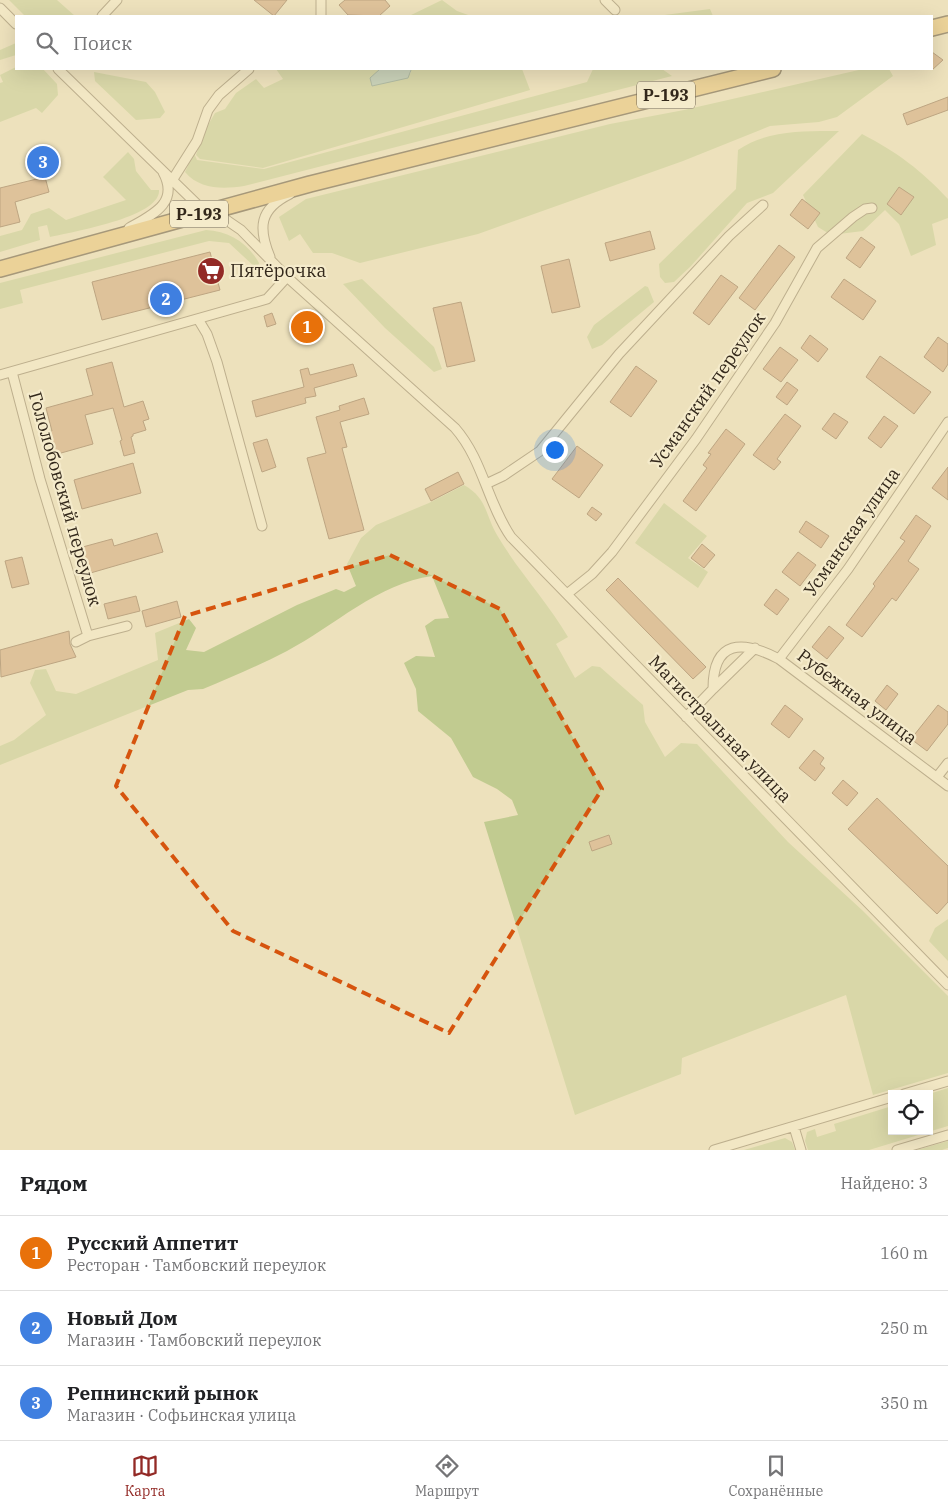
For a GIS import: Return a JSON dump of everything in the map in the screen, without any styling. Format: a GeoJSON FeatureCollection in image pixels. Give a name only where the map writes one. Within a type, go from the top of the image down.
{"type":"FeatureCollection","features":[{"type":"Feature","properties":{"kind":"highway"},"geometry":{"type":"LineString","coordinates":[[933,28],[948,24]]}},
{"type":"Feature","properties":{"kind":"highway","name":"Р-193"},"geometry":{"type":"LineString","coordinates":[[0,269],[310,184],[770,70]]}},
{"type":"Feature","properties":{"kind":"street"},"geometry":{"type":"LineString","coordinates":[[103,15],[117,0]]}},
{"type":"Feature","properties":{"kind":"street"},"geometry":{"type":"LineString","coordinates":[[605,0],[615,10]]}},
{"type":"Feature","properties":{"kind":"street"},"geometry":{"type":"LineString","coordinates":[[0,8],[15,23]]}},
{"type":"Feature","properties":{"kind":"street"},"geometry":{"type":"LineString","coordinates":[[59,70],[150,156],[205,212]]}},
{"type":"Feature","properties":{"kind":"street"},"geometry":{"type":"LineString","coordinates":[[173,179],[197,141],[214,102],[219,95],[248,70]]}},
{"type":"Feature","properties":{"kind":"street"},"geometry":{"type":"LineString","coordinates":[[115,236],[155,212],[168,197],[168,187],[164,175],[150,156]]}},
{"type":"Feature","properties":{"kind":"street"},"geometry":{"type":"LineString","coordinates":[[272,262],[262,236],[264,219],[278,201],[310,184]]}},
{"type":"Feature","properties":{"kind":"street"},"geometry":{"type":"LineString","coordinates":[[486,484],[503,476],[540,451],[619,354],[729,236],[763,205]]}},
{"type":"Feature","properties":{"kind":"street","name":"Усманский переулок"},"geometry":{"type":"LineString","coordinates":[[567,594],[592,574],[612,552],[696,439],[775,323],[817,248],[853,217],[865,209],[872,208]]}},
{"type":"Feature","properties":{"kind":"street","name":"Магистральная улица"},"geometry":{"type":"LineString","coordinates":[[205,212],[222,217],[232,223],[287,277],[455,428],[474,454],[499,517],[511,536],[948,985]]}},
{"type":"Feature","properties":{"kind":"street"},"geometry":{"type":"LineString","coordinates":[[0,375],[267,298],[287,277]]}},
{"type":"Feature","properties":{"kind":"street"},"geometry":{"type":"LineString","coordinates":[[198,319],[207,334],[217,362],[262,526]]}},
{"type":"Feature","properties":{"kind":"street","name":"Гололобовский переулок"},"geometry":{"type":"LineString","coordinates":[[12,372],[40,479],[88,636]]}},
{"type":"Feature","properties":{"kind":"street","name":"Усманская улица"},"geometry":{"type":"LineString","coordinates":[[779,659],[848,569],[948,422]]}},
{"type":"Feature","properties":{"kind":"street"},"geometry":{"type":"LineString","coordinates":[[76,642],[88,636],[127,626]]}},
{"type":"Feature","properties":{"kind":"street","name":"Рубежная улица"},"geometry":{"type":"LineString","coordinates":[[713,689],[713,674],[728,650],[740,646],[755,648],[779,659],[948,786]]}},
{"type":"Feature","properties":{"kind":"street"},"geometry":{"type":"LineString","coordinates":[[686,717],[755,648]]}},
{"type":"Feature","properties":{"kind":"street"},"geometry":{"type":"LineString","coordinates":[[937,777],[948,763]]}},
{"type":"Feature","properties":{"kind":"street"},"geometry":{"type":"LineString","coordinates":[[918,1090],[948,1081]]}},
{"type":"Feature","properties":{"kind":"street"},"geometry":{"type":"LineString","coordinates":[[714,1150],[888,1098]]}},
{"type":"Feature","properties":{"kind":"street"},"geometry":{"type":"LineString","coordinates":[[794,1127],[801,1150]]}},
{"type":"Feature","properties":{"kind":"street"},"geometry":{"type":"LineString","coordinates":[[897,1150],[948,1135]]}},
{"type":"Feature","properties":{"kind":"highlighted area"},"geometry":{"type":"Polygon","coordinates":[[[390,555],[500,609],[602,789],[449,1033],[233,931],[116,786],[185,616],[390,555]]]}},
{"type":"Feature","properties":{"kind":"green space"},"geometry":{"type":"Polygon","coordinates":[[[9,0],[57,0],[74,15],[24,15],[9,0]]]}},
{"type":"Feature","properties":{"kind":"green space"},"geometry":{"type":"Polygon","coordinates":[[[442,0],[457,11],[468,15],[411,15],[442,0]]]}},
{"type":"Feature","properties":{"kind":"green space"},"geometry":{"type":"Polygon","coordinates":[[[710,9],[713,15],[665,15],[710,9]]]}},
{"type":"Feature","properties":{"kind":"green space"},"geometry":{"type":"Polygon","coordinates":[[[15,43],[15,55],[0,60],[0,50],[15,43]]]}},
{"type":"Feature","properties":{"kind":"green space"},"geometry":{"type":"Polygon","coordinates":[[[15,68],[15,70],[44,70],[57,84],[58,95],[42,113],[36,108],[0,122],[0,83],[3,82],[0,75],[15,68]]]}},
{"type":"Feature","properties":{"kind":"green space"},"geometry":{"type":"Polygon","coordinates":[[[277,70],[379,70],[370,78],[372,86],[401,79],[411,73],[411,70],[522,70],[530,90],[263,168],[200,159],[196,155],[204,132],[215,113],[225,109],[236,93],[256,79],[264,88],[283,79],[277,70]]]}},
{"type":"Feature","properties":{"kind":"green space"},"geometry":{"type":"Polygon","coordinates":[[[593,70],[663,70],[672,76],[244,186],[213,187],[198,182],[185,172],[194,153],[197,160],[264,169],[587,82],[593,70]]]}},
{"type":"Feature","properties":{"kind":"green space"},"geometry":{"type":"Polygon","coordinates":[[[859,70],[890,70],[893,76],[837,117],[819,122],[770,126],[683,161],[478,234],[360,263],[332,253],[313,253],[300,234],[289,241],[279,217],[306,199],[610,124],[684,110],[859,70]]]}},
{"type":"Feature","properties":{"kind":"green space"},"geometry":{"type":"Polygon","coordinates":[[[94,72],[146,82],[155,92],[165,112],[160,118],[136,120],[95,81],[94,72]]]}},
{"type":"Feature","properties":{"kind":"green space"},"geometry":{"type":"Polygon","coordinates":[[[839,131],[773,193],[747,203],[691,266],[674,282],[665,283],[660,277],[659,264],[736,189],[738,150],[749,143],[773,135],[839,131]]]}},
{"type":"Feature","properties":{"kind":"green space"},"geometry":{"type":"Polygon","coordinates":[[[862,134],[908,162],[948,199],[948,218],[932,224],[936,245],[911,256],[899,224],[885,210],[863,231],[831,235],[818,227],[803,195],[862,134]]]}},
{"type":"Feature","properties":{"kind":"green space"},"geometry":{"type":"Polygon","coordinates":[[[128,152],[134,159],[136,171],[151,190],[159,190],[156,200],[146,208],[113,222],[50,237],[47,225],[38,227],[40,240],[0,252],[0,236],[22,230],[31,214],[49,208],[66,220],[126,200],[103,177],[128,152]]]}},
{"type":"Feature","properties":{"kind":"green space"},"geometry":{"type":"Polygon","coordinates":[[[206,230],[222,233],[237,239],[255,256],[259,263],[257,269],[229,243],[209,241],[20,290],[23,303],[0,309],[0,283],[206,230]]]}},
{"type":"Feature","properties":{"kind":"green space"},"geometry":{"type":"Polygon","coordinates":[[[362,279],[434,347],[442,369],[434,372],[385,328],[343,284],[362,279]]]}},
{"type":"Feature","properties":{"kind":"green space"},"geometry":{"type":"Polygon","coordinates":[[[645,286],[648,287],[654,302],[602,345],[592,349],[587,337],[594,325],[645,286]]]}},
{"type":"Feature","properties":{"kind":"green space"},"geometry":{"type":"Polygon","coordinates":[[[464,485],[472,490],[485,507],[493,527],[505,548],[568,637],[556,644],[575,678],[592,666],[600,667],[643,705],[645,722],[665,757],[681,743],[697,744],[788,842],[862,910],[948,996],[948,1073],[873,1095],[846,995],[682,1058],[681,1074],[575,1115],[484,822],[518,815],[512,800],[497,789],[473,777],[451,738],[418,711],[416,689],[404,663],[416,656],[435,657],[425,626],[435,619],[449,618],[432,576],[412,580],[375,596],[287,651],[203,689],[188,690],[0,765],[0,746],[14,740],[46,715],[30,683],[35,670],[46,669],[56,691],[76,694],[158,660],[155,633],[189,619],[196,628],[186,650],[204,652],[297,605],[336,589],[344,592],[356,586],[347,564],[361,538],[376,525],[429,503],[464,485]]]}},
{"type":"Feature","properties":{"kind":"green space"},"geometry":{"type":"Polygon","coordinates":[[[664,503],[707,536],[688,558],[708,572],[698,588],[635,543],[664,503]]]}},
{"type":"Feature","properties":{"kind":"green space"},"geometry":{"type":"Polygon","coordinates":[[[948,919],[948,961],[929,941],[935,928],[948,919]]]}},
{"type":"Feature","properties":{"kind":"green space"},"geometry":{"type":"Polygon","coordinates":[[[948,1088],[948,1126],[933,1131],[933,1093],[948,1088]]]}},
{"type":"Feature","properties":{"kind":"green space"},"geometry":{"type":"Polygon","coordinates":[[[888,1107],[888,1135],[918,1135],[869,1150],[808,1150],[805,1141],[807,1132],[815,1129],[817,1137],[836,1131],[834,1124],[888,1107]]]}},
{"type":"Feature","properties":{"kind":"green space"},"geometry":{"type":"Polygon","coordinates":[[[785,1138],[792,1142],[795,1150],[744,1150],[785,1138]]]}},
{"type":"Feature","properties":{"kind":"green space"},"geometry":{"type":"Polygon","coordinates":[[[948,1141],[948,1148],[942,1150],[917,1150],[948,1141]]]}},
{"type":"Feature","properties":{"kind":"water"},"geometry":{"type":"Polygon","coordinates":[[[379,70],[411,70],[408,78],[372,86],[370,78],[379,70]]]}},
{"type":"Feature","properties":{"kind":"building"},"geometry":{"type":"Polygon","coordinates":[[[254,0],[287,0],[273,15],[254,0]]]}},
{"type":"Feature","properties":{"kind":"building"},"geometry":{"type":"Polygon","coordinates":[[[345,0],[385,0],[390,6],[380,15],[348,15],[339,5],[345,0]]]}},
{"type":"Feature","properties":{"kind":"building"},"geometry":{"type":"Polygon","coordinates":[[[933,53],[943,60],[933,69],[933,53]]]}},
{"type":"Feature","properties":{"kind":"building"},"geometry":{"type":"Polygon","coordinates":[[[948,97],[948,110],[907,125],[903,114],[948,97]]]}},
{"type":"Feature","properties":{"kind":"building"},"geometry":{"type":"Polygon","coordinates":[[[45,177],[49,192],[15,202],[20,222],[0,227],[0,188],[45,177]]]}},
{"type":"Feature","properties":{"kind":"building"},"geometry":{"type":"Polygon","coordinates":[[[899,187],[914,197],[901,215],[887,204],[899,187]]]}},
{"type":"Feature","properties":{"kind":"building"},"geometry":{"type":"Polygon","coordinates":[[[802,199],[820,213],[808,229],[790,215],[802,199]]]}},
{"type":"Feature","properties":{"kind":"building"},"geometry":{"type":"Polygon","coordinates":[[[650,231],[655,249],[610,261],[605,243],[650,231]]]}},
{"type":"Feature","properties":{"kind":"building"},"geometry":{"type":"Polygon","coordinates":[[[861,237],[875,247],[860,268],[846,258],[861,237]]]}},
{"type":"Feature","properties":{"kind":"building"},"geometry":{"type":"Polygon","coordinates":[[[779,245],[795,257],[755,310],[739,298],[779,245]]]}},
{"type":"Feature","properties":{"kind":"building"},"geometry":{"type":"Polygon","coordinates":[[[210,252],[220,290],[102,320],[92,282],[210,252]]]}},
{"type":"Feature","properties":{"kind":"building"},"geometry":{"type":"Polygon","coordinates":[[[569,259],[580,307],[552,313],[541,266],[569,259]]]}},
{"type":"Feature","properties":{"kind":"building"},"geometry":{"type":"Polygon","coordinates":[[[721,275],[738,287],[709,325],[693,313],[721,275]]]}},
{"type":"Feature","properties":{"kind":"building"},"geometry":{"type":"Polygon","coordinates":[[[844,279],[876,301],[863,320],[831,297],[844,279]]]}},
{"type":"Feature","properties":{"kind":"building"},"geometry":{"type":"Polygon","coordinates":[[[461,302],[475,361],[447,367],[433,308],[461,302]]]}},
{"type":"Feature","properties":{"kind":"building"},"geometry":{"type":"Polygon","coordinates":[[[272,313],[276,324],[267,327],[264,316],[272,313]]]}},
{"type":"Feature","properties":{"kind":"building"},"geometry":{"type":"Polygon","coordinates":[[[810,335],[828,349],[818,362],[801,348],[810,335]]]}},
{"type":"Feature","properties":{"kind":"building"},"geometry":{"type":"Polygon","coordinates":[[[938,337],[948,344],[948,364],[943,372],[924,357],[938,337]]]}},
{"type":"Feature","properties":{"kind":"building"},"geometry":{"type":"Polygon","coordinates":[[[780,347],[798,360],[781,382],[763,369],[780,347]]]}},
{"type":"Feature","properties":{"kind":"building"},"geometry":{"type":"Polygon","coordinates":[[[880,356],[931,392],[914,414],[866,377],[880,356]]]}},
{"type":"Feature","properties":{"kind":"building"},"geometry":{"type":"Polygon","coordinates":[[[112,362],[124,407],[143,401],[149,419],[143,421],[146,430],[133,434],[131,437],[135,453],[124,456],[120,441],[122,440],[113,408],[85,415],[93,444],[54,455],[47,432],[52,431],[46,408],[93,395],[86,369],[112,362]]]}},
{"type":"Feature","properties":{"kind":"building"},"geometry":{"type":"Polygon","coordinates":[[[353,364],[357,376],[314,388],[316,396],[305,398],[306,403],[256,417],[252,401],[304,387],[300,370],[308,368],[310,375],[353,364]]]}},
{"type":"Feature","properties":{"kind":"building"},"geometry":{"type":"Polygon","coordinates":[[[636,366],[657,381],[631,417],[610,402],[636,366]]]}},
{"type":"Feature","properties":{"kind":"building"},"geometry":{"type":"Polygon","coordinates":[[[787,382],[798,390],[787,405],[776,397],[787,382]]]}},
{"type":"Feature","properties":{"kind":"building"},"geometry":{"type":"Polygon","coordinates":[[[364,398],[369,414],[340,422],[347,447],[342,448],[364,530],[329,539],[307,458],[326,453],[316,417],[340,410],[339,406],[364,398]]]}},
{"type":"Feature","properties":{"kind":"building"},"geometry":{"type":"Polygon","coordinates":[[[834,413],[848,422],[836,439],[822,429],[834,413]]]}},
{"type":"Feature","properties":{"kind":"building"},"geometry":{"type":"Polygon","coordinates":[[[785,414],[801,426],[777,459],[781,462],[774,470],[753,455],[785,414]]]}},
{"type":"Feature","properties":{"kind":"building"},"geometry":{"type":"Polygon","coordinates":[[[884,416],[898,426],[881,448],[868,438],[884,416]]]}},
{"type":"Feature","properties":{"kind":"building"},"geometry":{"type":"Polygon","coordinates":[[[726,429],[745,444],[696,511],[683,501],[707,468],[703,465],[711,454],[708,453],[726,429]]]}},
{"type":"Feature","properties":{"kind":"building"},"geometry":{"type":"Polygon","coordinates":[[[267,439],[276,467],[262,472],[253,443],[267,439]]]}},
{"type":"Feature","properties":{"kind":"building"},"geometry":{"type":"Polygon","coordinates":[[[577,446],[603,465],[579,498],[552,479],[577,446]]]}},
{"type":"Feature","properties":{"kind":"building"},"geometry":{"type":"Polygon","coordinates":[[[133,463],[141,493],[82,509],[74,480],[133,463]]]}},
{"type":"Feature","properties":{"kind":"building"},"geometry":{"type":"Polygon","coordinates":[[[948,467],[948,500],[932,488],[948,467]]]}},
{"type":"Feature","properties":{"kind":"building"},"geometry":{"type":"Polygon","coordinates":[[[458,472],[464,484],[431,501],[425,489],[458,472]]]}},
{"type":"Feature","properties":{"kind":"building"},"geometry":{"type":"Polygon","coordinates":[[[592,507],[602,514],[596,521],[587,514],[592,507]]]}},
{"type":"Feature","properties":{"kind":"building"},"geometry":{"type":"Polygon","coordinates":[[[916,515],[931,526],[908,561],[919,569],[896,601],[892,598],[862,637],[846,625],[905,541],[900,538],[916,515]]]}},
{"type":"Feature","properties":{"kind":"building"},"geometry":{"type":"Polygon","coordinates":[[[806,521],[829,536],[821,548],[799,532],[806,521]]]}},
{"type":"Feature","properties":{"kind":"building"},"geometry":{"type":"Polygon","coordinates":[[[157,533],[163,552],[87,574],[79,548],[112,539],[114,546],[157,533]]]}},
{"type":"Feature","properties":{"kind":"building"},"geometry":{"type":"Polygon","coordinates":[[[702,544],[715,555],[704,568],[691,558],[702,544]]]}},
{"type":"Feature","properties":{"kind":"building"},"geometry":{"type":"Polygon","coordinates":[[[798,552],[816,565],[800,586],[782,572],[798,552]]]}},
{"type":"Feature","properties":{"kind":"building"},"geometry":{"type":"Polygon","coordinates":[[[22,557],[29,584],[12,588],[5,561],[22,557]]]}},
{"type":"Feature","properties":{"kind":"building"},"geometry":{"type":"Polygon","coordinates":[[[618,578],[706,667],[693,679],[606,590],[618,578]]]}},
{"type":"Feature","properties":{"kind":"building"},"geometry":{"type":"Polygon","coordinates":[[[776,589],[789,599],[777,615],[764,605],[776,589]]]}},
{"type":"Feature","properties":{"kind":"building"},"geometry":{"type":"Polygon","coordinates":[[[136,596],[140,611],[108,619],[104,604],[136,596]]]}},
{"type":"Feature","properties":{"kind":"building"},"geometry":{"type":"Polygon","coordinates":[[[177,601],[181,617],[146,627],[142,611],[177,601]]]}},
{"type":"Feature","properties":{"kind":"building"},"geometry":{"type":"Polygon","coordinates":[[[829,626],[844,638],[827,659],[812,647],[829,626]]]}},
{"type":"Feature","properties":{"kind":"building"},"geometry":{"type":"Polygon","coordinates":[[[69,631],[70,644],[76,657],[1,677],[0,650],[69,631]]]}},
{"type":"Feature","properties":{"kind":"building"},"geometry":{"type":"Polygon","coordinates":[[[887,685],[898,694],[886,710],[875,701],[887,685]]]}},
{"type":"Feature","properties":{"kind":"building"},"geometry":{"type":"Polygon","coordinates":[[[785,705],[803,719],[789,738],[771,724],[785,705]]]}},
{"type":"Feature","properties":{"kind":"building"},"geometry":{"type":"Polygon","coordinates":[[[938,705],[948,712],[948,724],[927,751],[911,739],[938,705]]]}},
{"type":"Feature","properties":{"kind":"building"},"geometry":{"type":"Polygon","coordinates":[[[814,750],[824,758],[820,764],[825,768],[815,781],[799,768],[814,750]]]}},
{"type":"Feature","properties":{"kind":"building"},"geometry":{"type":"Polygon","coordinates":[[[843,780],[858,793],[847,806],[832,793],[843,780]]]}},
{"type":"Feature","properties":{"kind":"building"},"geometry":{"type":"Polygon","coordinates":[[[877,798],[948,866],[948,902],[937,914],[848,829],[877,798]]]}},
{"type":"Feature","properties":{"kind":"building"},"geometry":{"type":"Polygon","coordinates":[[[609,835],[612,844],[592,851],[589,842],[609,835]]]}},
{"type":"Feature","properties":{"kind":"place","name":"Репнинский рынок"},"geometry":{"type":"Point","coordinates":[43,162]}},
{"type":"Feature","properties":{"kind":"place","name":"Пятёрочка"},"geometry":{"type":"Point","coordinates":[211,271]}},
{"type":"Feature","properties":{"kind":"place","name":"Новый Дом"},"geometry":{"type":"Point","coordinates":[166,299]}},
{"type":"Feature","properties":{"kind":"place","name":"Русский Аппетит"},"geometry":{"type":"Point","coordinates":[307,327]}}]}
